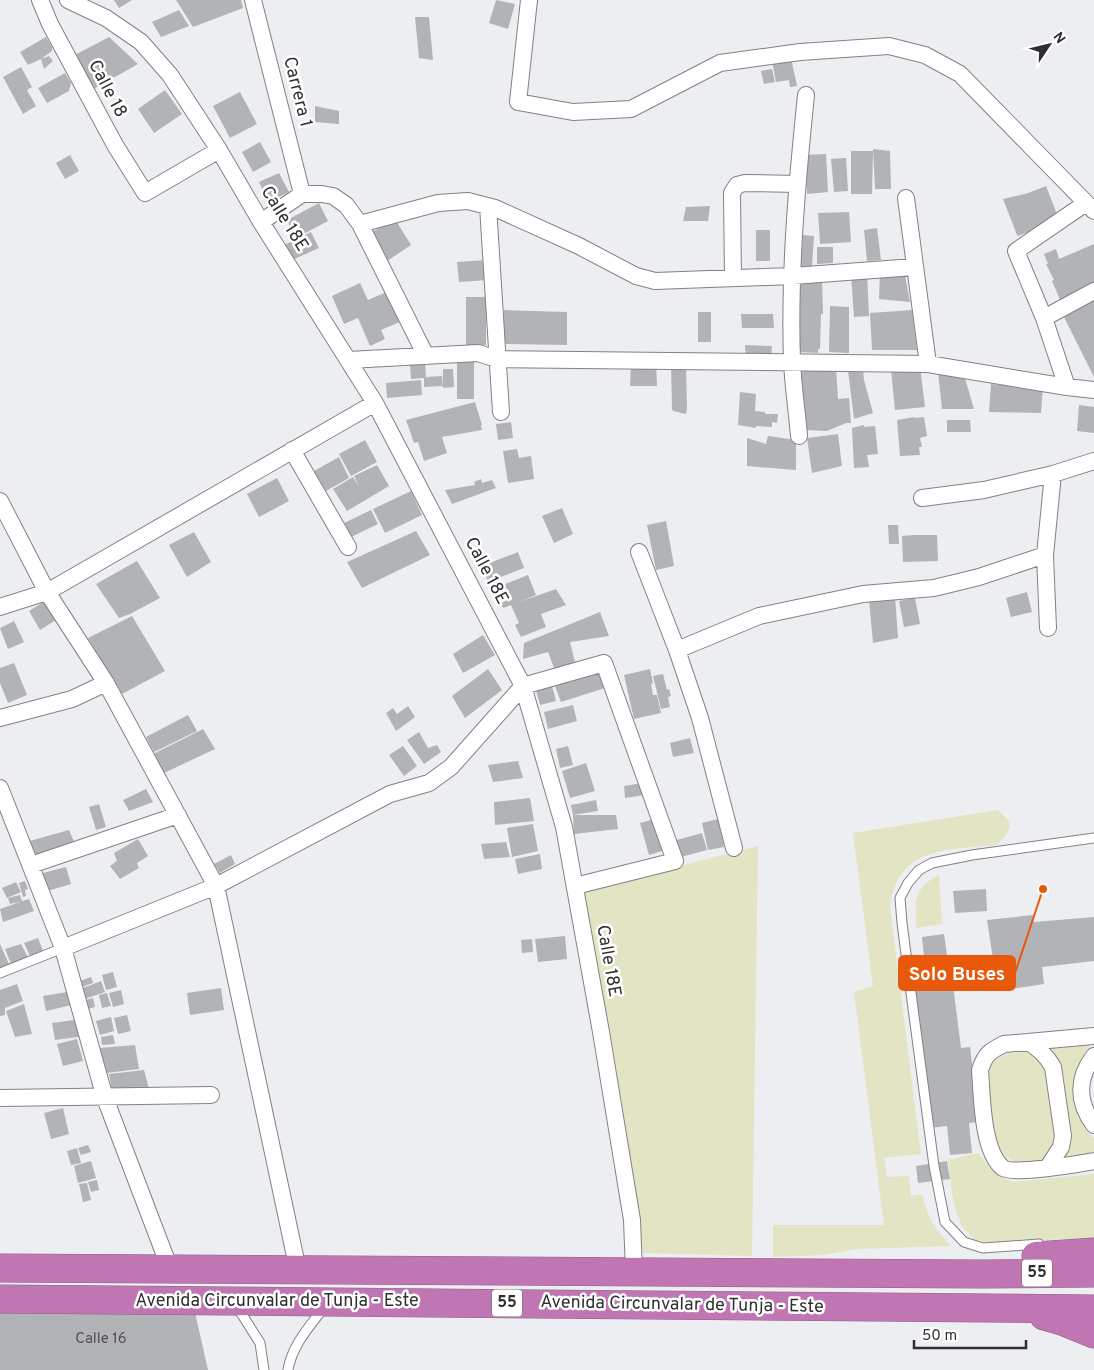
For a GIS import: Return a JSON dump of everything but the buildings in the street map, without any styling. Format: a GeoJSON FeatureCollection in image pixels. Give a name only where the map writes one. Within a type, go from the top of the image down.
{"type":"FeatureCollection","features":[{"type":"Feature","properties":{"kind":"highway"},"geometry":{"type":"LineString","coordinates":[[981,1274],[1012,1258],[1094,1252]]}},
{"type":"Feature","properties":{"kind":"highway","name":"Avenida Circunvalar de Tunja - Este"},"geometry":{"type":"LineString","coordinates":[[0,1268],[981,1274],[1094,1273]]}},
{"type":"Feature","properties":{"kind":"highway","name":"Avenida Circunvalar de Tunja - Este"},"geometry":{"type":"LineString","coordinates":[[0,1299],[1013,1309],[1094,1308]]}},
{"type":"Feature","properties":{"kind":"highway"},"geometry":{"type":"LineString","coordinates":[[1013,1309],[1062,1321],[1094,1334]]}},
{"type":"Feature","properties":{"kind":"street","name":"Calle 18"},"geometry":{"type":"LineString","coordinates":[[40,0],[50,24],[115,145],[145,193],[219,150]]}},
{"type":"Feature","properties":{"kind":"street","name":"Calle 18E"},"geometry":{"type":"LineString","coordinates":[[68,0],[106,18],[141,42],[170,76],[219,150],[261,222],[375,403],[523,686],[564,827],[601,1032],[632,1220],[634,1272]]}},
{"type":"Feature","properties":{"kind":"street","name":"Carrera 1"},"geometry":{"type":"LineString","coordinates":[[253,0],[302,194]]}},
{"type":"Feature","properties":{"kind":"street"},"geometry":{"type":"LineString","coordinates":[[528,0],[518,102],[573,112],[631,109],[720,62],[800,52],[889,46],[925,55],[960,74],[1090,207],[1016,251],[1044,318],[1067,387]]}},
{"type":"Feature","properties":{"kind":"street"},"geometry":{"type":"LineString","coordinates":[[799,436],[792,361],[793,276],[797,184],[806,94]]}},
{"type":"Feature","properties":{"kind":"street"},"geometry":{"type":"LineString","coordinates":[[733,278],[732,193],[736,185],[745,183],[797,184]]}},
{"type":"Feature","properties":{"kind":"street"},"geometry":{"type":"LineString","coordinates":[[261,222],[302,194],[333,196],[346,205],[360,224],[426,356]]}},
{"type":"Feature","properties":{"kind":"street"},"geometry":{"type":"LineString","coordinates":[[906,198],[928,364]]}},
{"type":"Feature","properties":{"kind":"street"},"geometry":{"type":"LineString","coordinates":[[360,224],[438,203],[468,201],[488,206],[579,246],[636,276],[655,281],[793,276],[914,267]]}},
{"type":"Feature","properties":{"kind":"street"},"geometry":{"type":"LineString","coordinates":[[488,206],[501,412]]}},
{"type":"Feature","properties":{"kind":"street"},"geometry":{"type":"LineString","coordinates":[[1044,318],[1094,291]]}},
{"type":"Feature","properties":{"kind":"street"},"geometry":{"type":"LineString","coordinates":[[349,360],[478,353],[497,359],[928,364],[1094,390]]}},
{"type":"Feature","properties":{"kind":"street"},"geometry":{"type":"LineString","coordinates":[[0,607],[47,592],[375,403]]}},
{"type":"Feature","properties":{"kind":"street"},"geometry":{"type":"LineString","coordinates":[[292,450],[348,547]]}},
{"type":"Feature","properties":{"kind":"street"},"geometry":{"type":"LineString","coordinates":[[922,498],[984,490],[1053,474],[1094,462]]}},
{"type":"Feature","properties":{"kind":"street"},"geometry":{"type":"LineString","coordinates":[[1048,628],[1045,556],[1053,474]]}},
{"type":"Feature","properties":{"kind":"street"},"geometry":{"type":"LineString","coordinates":[[0,501],[47,592],[106,683],[216,886],[298,1270]]}},
{"type":"Feature","properties":{"kind":"street"},"geometry":{"type":"LineString","coordinates":[[639,552],[677,650],[700,718],[734,848]]}},
{"type":"Feature","properties":{"kind":"street"},"geometry":{"type":"LineString","coordinates":[[677,650],[759,616],[863,594],[934,588],[979,577],[1045,556]]}},
{"type":"Feature","properties":{"kind":"street"},"geometry":{"type":"LineString","coordinates":[[63,948],[216,886],[390,794],[429,783],[451,767],[523,686],[604,663],[675,861],[574,886]]}},
{"type":"Feature","properties":{"kind":"street"},"geometry":{"type":"LineString","coordinates":[[0,718],[72,699],[106,683]]}},
{"type":"Feature","properties":{"kind":"street"},"geometry":{"type":"LineString","coordinates":[[0,788],[63,948],[105,1098],[170,1269]]}},
{"type":"Feature","properties":{"kind":"street"},"geometry":{"type":"LineString","coordinates":[[30,866],[178,814]]}},
{"type":"Feature","properties":{"kind":"street"},"geometry":{"type":"LineString","coordinates":[[1094,1036],[1004,1044],[992,1050],[984,1058],[980,1070],[988,1144],[994,1158],[1004,1168],[1017,1171],[1094,1161]]}},
{"type":"Feature","properties":{"kind":"street"},"geometry":{"type":"LineString","coordinates":[[1028,1042],[1039,1048],[1048,1057],[1053,1067],[1063,1136],[1061,1147],[1048,1167]]}},
{"type":"Feature","properties":{"kind":"street"},"geometry":{"type":"LineString","coordinates":[[1094,1056],[1084,1069],[1081,1084],[1081,1097],[1089,1118],[1094,1125]]}},
{"type":"Feature","properties":{"kind":"street"},"geometry":{"type":"LineString","coordinates":[[0,1098],[211,1095]]}},
{"type":"Feature","properties":{"kind":"lane"},"geometry":{"type":"LineString","coordinates":[[1052,1243],[982,1248],[964,1242],[945,1222],[934,1166],[900,898],[908,883],[919,870],[932,863],[972,854],[1094,838]]}},
{"type":"Feature","properties":{"kind":"lane"},"geometry":{"type":"LineString","coordinates":[[0,973],[63,948]]}},
{"type":"Feature","properties":{"kind":"lane"},"geometry":{"type":"LineString","coordinates":[[233,1301],[260,1343],[264,1370]]}},
{"type":"Feature","properties":{"kind":"lane"},"geometry":{"type":"LineString","coordinates":[[288,1370],[290,1359],[300,1339],[329,1302]]}},
{"type":"Feature","properties":{"kind":"green space"},"geometry":{"type":"Polygon","coordinates":[[[998,810],[1009,821],[1010,828],[1003,839],[996,845],[943,851],[927,855],[914,862],[903,873],[895,888],[890,908],[921,1154],[884,1158],[887,1177],[909,1176],[911,1196],[922,1194],[932,1222],[951,1246],[858,1249],[823,1255],[773,1257],[773,1225],[884,1225],[854,992],[873,986],[853,833],[998,810]]]}},
{"type":"Feature","properties":{"kind":"green space"},"geometry":{"type":"Polygon","coordinates":[[[758,846],[752,1256],[643,1253],[581,891],[758,846]]]}},
{"type":"Feature","properties":{"kind":"green space"},"geometry":{"type":"Polygon","coordinates":[[[939,874],[942,924],[916,928],[917,896],[930,880],[939,874]]]}},
{"type":"Feature","properties":{"kind":"green space"},"geometry":{"type":"Polygon","coordinates":[[[1092,1043],[1078,1066],[1073,1092],[1074,1105],[1078,1117],[1094,1138],[1094,1152],[1060,1158],[1046,1048],[1092,1043]]]}},
{"type":"Feature","properties":{"kind":"green space"},"geometry":{"type":"Polygon","coordinates":[[[1031,1052],[1049,1072],[1056,1145],[1043,1161],[1018,1164],[1001,1153],[995,1143],[988,1070],[994,1061],[1007,1053],[1031,1052]]]}},
{"type":"Feature","properties":{"kind":"green space"},"geometry":{"type":"Polygon","coordinates":[[[978,1153],[997,1174],[1013,1182],[1094,1174],[1094,1238],[986,1242],[973,1238],[965,1230],[956,1211],[948,1160],[978,1153]]]}},
{"type":"Feature","properties":{"kind":"place","name":"Solo Buses"},"geometry":{"type":"Point","coordinates":[1043,889]}}]}
